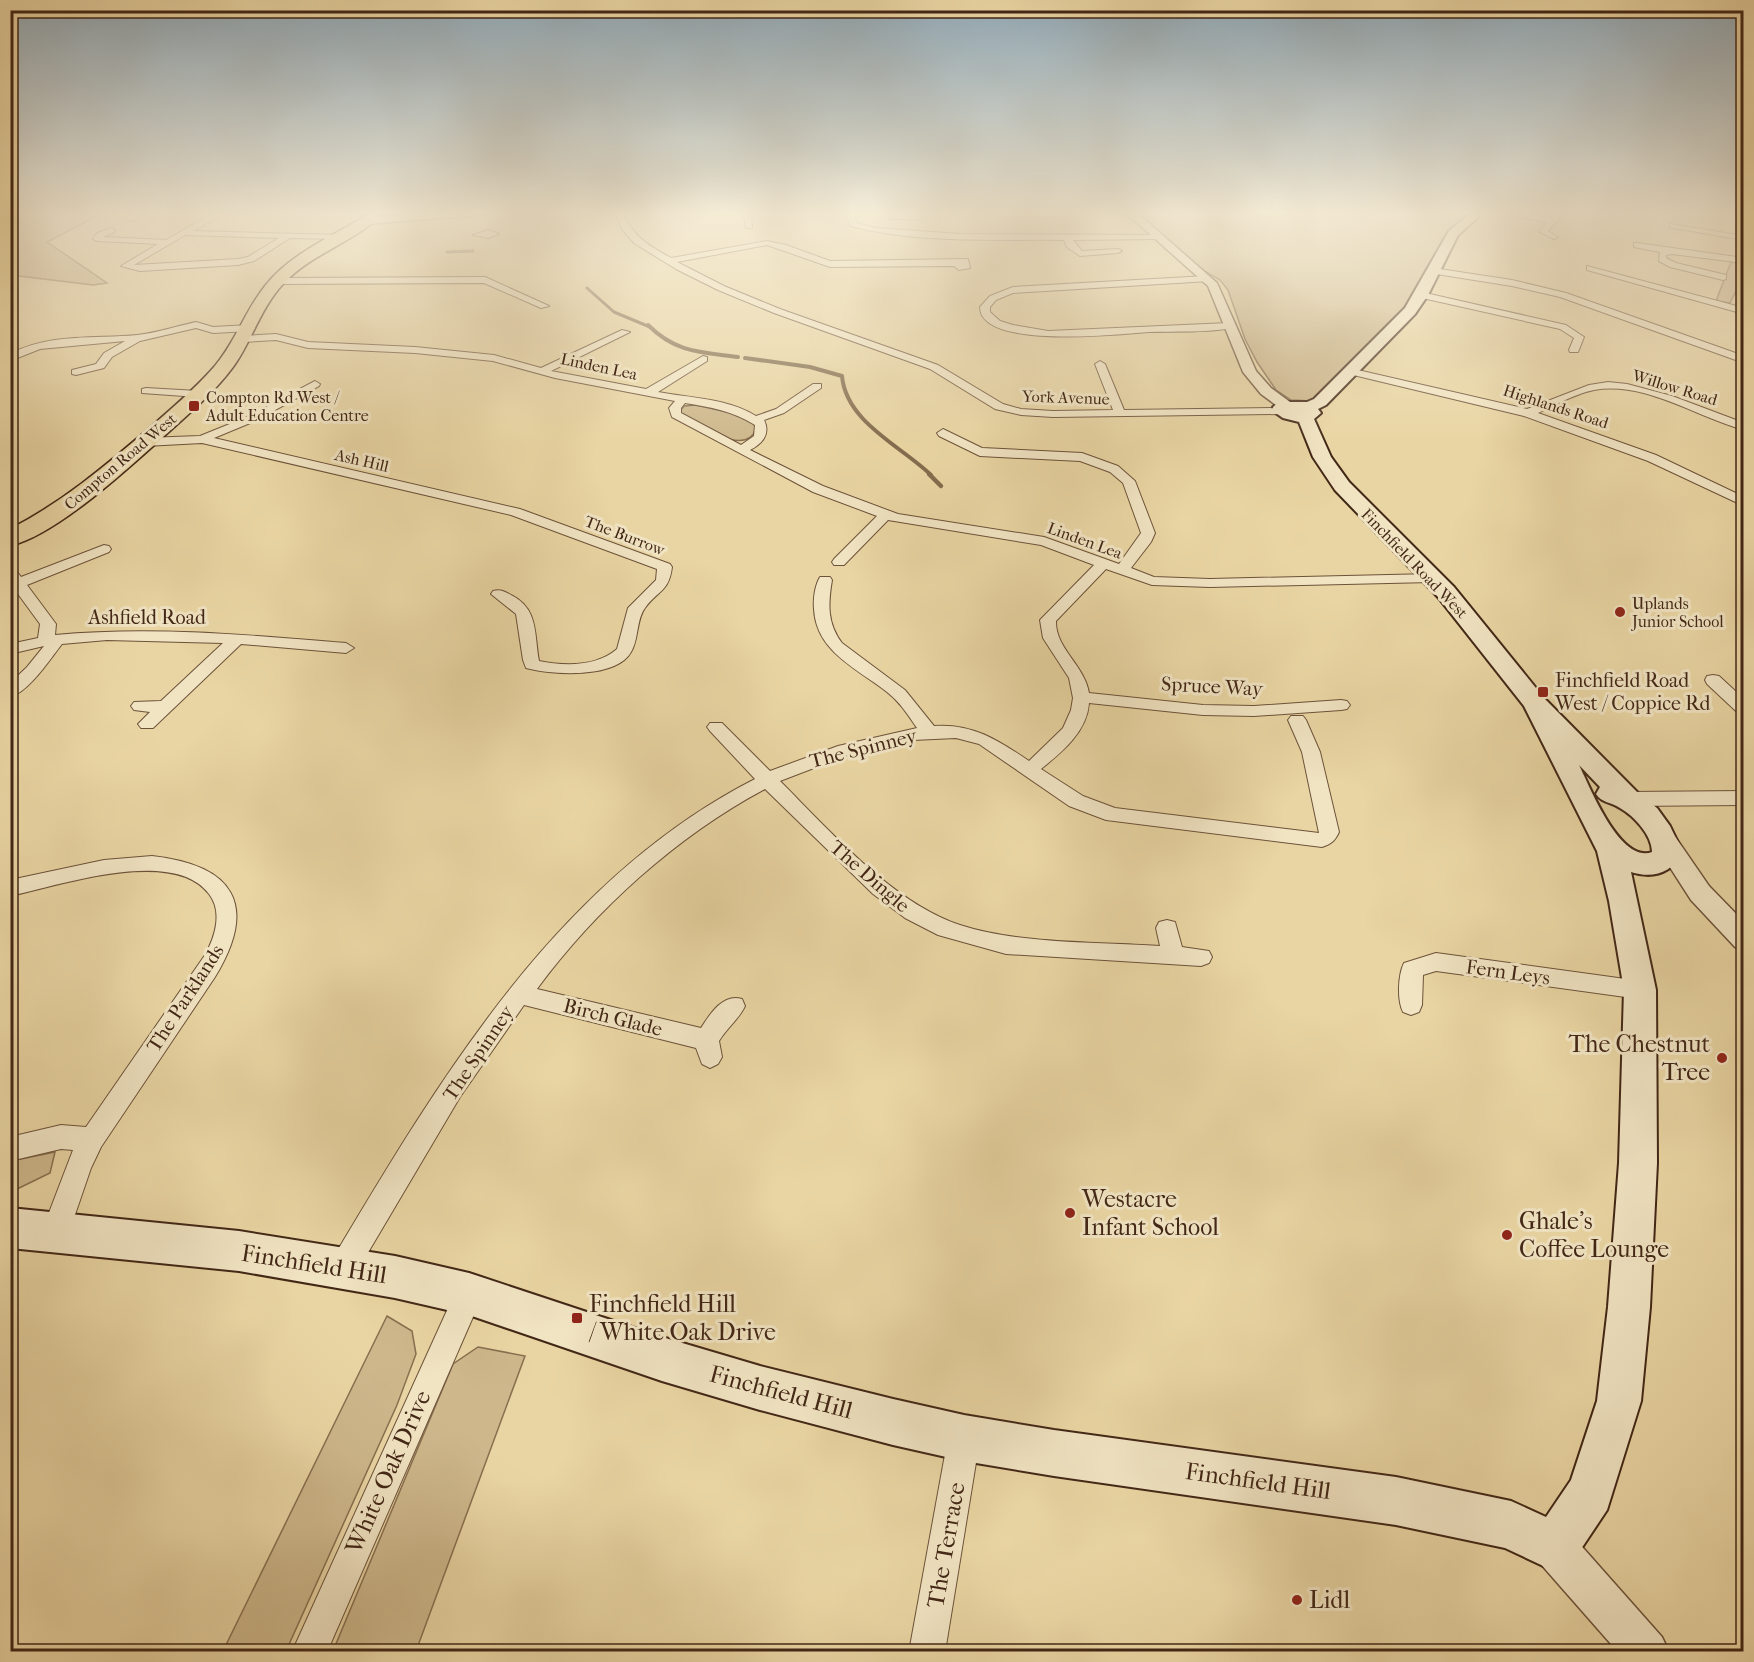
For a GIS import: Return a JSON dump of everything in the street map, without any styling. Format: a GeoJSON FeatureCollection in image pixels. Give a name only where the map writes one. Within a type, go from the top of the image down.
{"type":"FeatureCollection","features":[{"type":"Feature","properties":{"kind":"highway","name":"Compton Road West"},"geometry":{"type":"LineString","coordinates":[[10,538],[43,522],[82,497],[198,394],[224,366],[247,333],[273,289]]}},
{"type":"Feature","properties":{"kind":"main road"},"geometry":{"type":"LineString","coordinates":[[1283,408],[1294,404],[1306,412],[1320,402],[1401,321],[1424,289]]}},
{"type":"Feature","properties":{"kind":"main road","name":"Finchfield Road West"},"geometry":{"type":"LineString","coordinates":[[1306,412],[1322,457],[1342,486],[1466,616],[1536,704],[1643,804],[1665,841]]}},
{"type":"Feature","properties":{"kind":"main road","name":"Finchfield Road West"},"geometry":{"type":"LineString","coordinates":[[1536,704],[1598,829],[1631,866]]}},
{"type":"Feature","properties":{"kind":"main road"},"geometry":{"type":"LineString","coordinates":[[1587,806],[1591,796],[1603,793],[1643,804]]}},
{"type":"Feature","properties":{"kind":"main road"},"geometry":{"type":"LineString","coordinates":[[1554,1547],[1590,1493],[1619,1401],[1629,1307],[1638,1163],[1640,990],[1631,866],[1664,860],[1668,853],[1665,841]]}},
{"type":"Feature","properties":{"kind":"main road","name":"Finchfield Hill"},"geometry":{"type":"LineString","coordinates":[[10,1228],[238,1251],[395,1276],[469,1294],[662,1359],[749,1385],[964,1438],[1142,1466],[1258,1480],[1396,1501],[1511,1525],[1554,1547]]}},
{"type":"Feature","properties":{"kind":"street"},"geometry":{"type":"LineString","coordinates":[[504,289],[544,306]]}},
{"type":"Feature","properties":{"kind":"street","name":"York Avenue"},"geometry":{"type":"LineString","coordinates":[[726,289],[753,302],[934,367],[999,407],[1029,413],[1120,414],[1283,408]]}},
{"type":"Feature","properties":{"kind":"street"},"geometry":{"type":"LineString","coordinates":[[1039,289],[1014,290],[993,296],[985,305],[986,314],[997,323],[1048,334],[1229,327]]}},
{"type":"Feature","properties":{"kind":"street"},"geometry":{"type":"LineString","coordinates":[[1214,289],[1250,372],[1283,408]]}},
{"type":"Feature","properties":{"kind":"street"},"geometry":{"type":"LineString","coordinates":[[1535,289],[1563,295],[1743,360]]}},
{"type":"Feature","properties":{"kind":"street"},"geometry":{"type":"LineString","coordinates":[[1660,289],[1743,311]]}},
{"type":"Feature","properties":{"kind":"street"},"geometry":{"type":"LineString","coordinates":[[1421,295],[1563,327],[1580,337],[1575,348],[1562,343]]}},
{"type":"Feature","properties":{"kind":"street"},"geometry":{"type":"LineString","coordinates":[[1733,308],[1742,296]]}},
{"type":"Feature","properties":{"kind":"street","name":"Linden Lea"},"geometry":{"type":"LineString","coordinates":[[138,338],[196,325],[213,330],[276,337],[308,345],[461,353],[494,358],[542,371],[648,393],[715,404],[744,412],[758,420]]}},
{"type":"Feature","properties":{"kind":"street","name":"Linden Lea"},"geometry":{"type":"LineString","coordinates":[[542,371],[625,332]]}},
{"type":"Feature","properties":{"kind":"street"},"geometry":{"type":"LineString","coordinates":[[10,358],[25,350],[50,345],[107,338],[138,338]]}},
{"type":"Feature","properties":{"kind":"street"},"geometry":{"type":"LineString","coordinates":[[76,372],[100,366],[108,355],[138,338]]}},
{"type":"Feature","properties":{"kind":"street","name":"Linden Lea"},"geometry":{"type":"LineString","coordinates":[[648,393],[704,363]]}},
{"type":"Feature","properties":{"kind":"street"},"geometry":{"type":"LineString","coordinates":[[1101,364],[1120,414]]}},
{"type":"Feature","properties":{"kind":"street","name":"Highlands Road"},"geometry":{"type":"LineString","coordinates":[[1349,371],[1528,413],[1652,458],[1743,502]]}},
{"type":"Feature","properties":{"kind":"street","name":"Ash Hill"},"geometry":{"type":"LineString","coordinates":[[202,439],[251,419],[315,384]]}},
{"type":"Feature","properties":{"kind":"street"},"geometry":{"type":"LineString","coordinates":[[740,450],[753,444],[761,434],[758,420],[780,411],[817,386]]}},
{"type":"Feature","properties":{"kind":"street","name":"Willow Road"},"geometry":{"type":"LineString","coordinates":[[1528,413],[1591,387],[1606,386],[1652,395],[1743,427]]}},
{"type":"Feature","properties":{"kind":"street"},"geometry":{"type":"LineString","coordinates":[[146,391],[198,394]]}},
{"type":"Feature","properties":{"kind":"street","name":"Linden Lea"},"geometry":{"type":"LineString","coordinates":[[682,399],[675,408],[676,415],[818,489],[886,515],[929,525],[1044,541],[1143,579],[1179,583],[1432,578]]}},
{"type":"Feature","properties":{"kind":"street"},"geometry":{"type":"LineString","coordinates":[[943,433],[977,455],[1082,457],[1114,469],[1130,481],[1148,533],[1144,542],[1121,570]]}},
{"type":"Feature","properties":{"kind":"street","name":"Ash Hill"},"geometry":{"type":"LineString","coordinates":[[145,442],[202,439],[515,512]]}},
{"type":"Feature","properties":{"kind":"street","name":"The Burrow"},"geometry":{"type":"LineString","coordinates":[[498,594],[515,602],[523,609],[527,618],[532,665],[545,669],[589,667],[607,664],[624,651],[636,608],[663,581],[665,567],[515,512]]}},
{"type":"Feature","properties":{"kind":"street"},"geometry":{"type":"LineString","coordinates":[[839,562],[886,515]]}},
{"type":"Feature","properties":{"kind":"street"},"geometry":{"type":"LineString","coordinates":[[10,692],[33,671],[51,640],[48,624],[16,580],[105,549]]}},
{"type":"Feature","properties":{"kind":"street"},"geometry":{"type":"LineString","coordinates":[[1030,769],[1073,730],[1078,717],[1080,697],[1078,680],[1050,636],[1048,620],[1104,563]]}},
{"type":"Feature","properties":{"kind":"street"},"geometry":{"type":"LineString","coordinates":[[825,580],[819,607],[820,618],[829,637],[843,653],[896,691],[929,732]]}},
{"type":"Feature","properties":{"kind":"street","name":"Ashfield Road"},"geometry":{"type":"LineString","coordinates":[[10,649],[51,640],[107,635],[237,639],[346,648]]}},
{"type":"Feature","properties":{"kind":"street","name":"Ashfield Road"},"geometry":{"type":"LineString","coordinates":[[147,724],[237,639]]}},
{"type":"Feature","properties":{"kind":"street"},"geometry":{"type":"LineString","coordinates":[[313,660],[325,647]]}},
{"type":"Feature","properties":{"kind":"street"},"geometry":{"type":"LineString","coordinates":[[1713,680],[1743,710]]}},
{"type":"Feature","properties":{"kind":"street","name":"Spruce Way"},"geometry":{"type":"LineString","coordinates":[[1080,697],[1203,710],[1254,711],[1341,705]]}},
{"type":"Feature","properties":{"kind":"street"},"geometry":{"type":"LineString","coordinates":[[140,706],[165,707]]}},
{"type":"Feature","properties":{"kind":"street","name":"The Spinney"},"geometry":{"type":"LineString","coordinates":[[343,1268],[458,1080],[518,994],[554,950],[615,887],[730,799],[798,764],[842,750],[929,732],[952,730],[974,735],[997,747],[1076,801],[1113,815],[1322,840],[1329,832],[1311,752],[1297,720]]}},
{"type":"Feature","properties":{"kind":"street","name":"The Dingle"},"geometry":{"type":"LineString","coordinates":[[716,727],[765,780],[878,888],[912,912],[938,926],[977,939],[1006,945],[1201,957]]}},
{"type":"Feature","properties":{"kind":"street"},"geometry":{"type":"LineString","coordinates":[[1643,804],[1743,798]]}},
{"type":"Feature","properties":{"kind":"street"},"geometry":{"type":"LineString","coordinates":[[1665,841],[1700,893],[1743,940]]}},
{"type":"Feature","properties":{"kind":"street","name":"The Parklands"},"geometry":{"type":"LineString","coordinates":[[10,888],[137,864],[164,865],[193,871],[206,878],[216,887],[228,912],[226,931],[210,965],[92,1139],[79,1164],[56,1231]]}},
{"type":"Feature","properties":{"kind":"street"},"geometry":{"type":"LineString","coordinates":[[1631,866],[1700,893]]}},
{"type":"Feature","properties":{"kind":"street"},"geometry":{"type":"LineString","coordinates":[[1167,928],[1172,954]]}},
{"type":"Feature","properties":{"kind":"street","name":"Fern Leys"},"geometry":{"type":"LineString","coordinates":[[1412,1005],[1412,969],[1436,962],[1640,990]]}},
{"type":"Feature","properties":{"kind":"street","name":"Birch Glade"},"geometry":{"type":"LineString","coordinates":[[518,994],[709,1048],[722,1017],[734,1006]]}},
{"type":"Feature","properties":{"kind":"street"},"geometry":{"type":"LineString","coordinates":[[10,1149],[61,1137],[92,1139]]}},
{"type":"Feature","properties":{"kind":"street","name":"White Oak Drive"},"geometry":{"type":"LineString","coordinates":[[309,1652],[469,1294]]}},
{"type":"Feature","properties":{"kind":"street","name":"The Terrace"},"geometry":{"type":"LineString","coordinates":[[927,1652],[964,1438]]}},
{"type":"Feature","properties":{"kind":"street"},"geometry":{"type":"LineString","coordinates":[[1554,1547],[1647,1652]]}},
{"type":"Feature","properties":{"kind":"shaded area"},"geometry":{"type":"Polygon","coordinates":[[[1227,289],[1421,289],[1418,295],[1312,401],[1291,400],[1276,390],[1245,339],[1227,289]]]}},
{"type":"Feature","properties":{"kind":"shaded area"},"geometry":{"type":"Polygon","coordinates":[[[1721,289],[1737,289],[1730,303],[1716,301],[1721,289]]]}},
{"type":"Feature","properties":{"kind":"shaded area"},"geometry":{"type":"Polygon","coordinates":[[[696,405],[731,413],[753,423],[756,429],[750,437],[742,440],[732,440],[722,436],[682,415],[680,411],[684,406],[696,405]]]}},
{"type":"Feature","properties":{"kind":"shaded area"},"geometry":{"type":"Polygon","coordinates":[[[55,1152],[50,1173],[11,1192],[11,1161],[55,1152]]]}},
{"type":"Feature","properties":{"kind":"shaded area"},"geometry":{"type":"Polygon","coordinates":[[[387,1316],[412,1331],[416,1354],[397,1405],[286,1651],[223,1651],[387,1316]]]}},
{"type":"Feature","properties":{"kind":"shaded area"},"geometry":{"type":"Polygon","coordinates":[[[478,1347],[525,1356],[416,1651],[333,1651],[453,1364],[478,1347]]]}},
{"type":"Feature","properties":{"kind":"waterway"},"geometry":{"type":"LineString","coordinates":[[588,289],[614,312],[650,327]]}},
{"type":"Feature","properties":{"kind":"waterway"},"geometry":{"type":"LineString","coordinates":[[648,325],[669,341],[690,350],[738,357]]}},
{"type":"Feature","properties":{"kind":"waterway"},"geometry":{"type":"LineString","coordinates":[[745,358],[810,367],[842,376],[853,407],[864,420],[931,475]]}},
{"type":"Feature","properties":{"kind":"waterway"},"geometry":{"type":"LineString","coordinates":[[929,474],[941,486]]}},
{"type":"Feature","properties":{"kind":"place","name":"Compton Rd West / Adult Education Centre"},"geometry":{"type":"Point","coordinates":[194,406]}},
{"type":"Feature","properties":{"kind":"place","name":"Uplands Junior School"},"geometry":{"type":"Point","coordinates":[1620,612]}},
{"type":"Feature","properties":{"kind":"place","name":"Finchfield Road West / Coppice Rd"},"geometry":{"type":"Point","coordinates":[1543,692]}},
{"type":"Feature","properties":{"kind":"place","name":"The Chestnut Tree"},"geometry":{"type":"Point","coordinates":[1722,1058]}},
{"type":"Feature","properties":{"kind":"place","name":"Westacre Infant School"},"geometry":{"type":"Point","coordinates":[1070,1213]}},
{"type":"Feature","properties":{"kind":"place","name":"Ghale's Coffee Lounge"},"geometry":{"type":"Point","coordinates":[1507,1235]}},
{"type":"Feature","properties":{"kind":"place","name":"Finchfield Hill / White Oak Drive"},"geometry":{"type":"Point","coordinates":[577,1318]}},
{"type":"Feature","properties":{"kind":"place","name":"Lidl"},"geometry":{"type":"Point","coordinates":[1297,1600]}}]}
